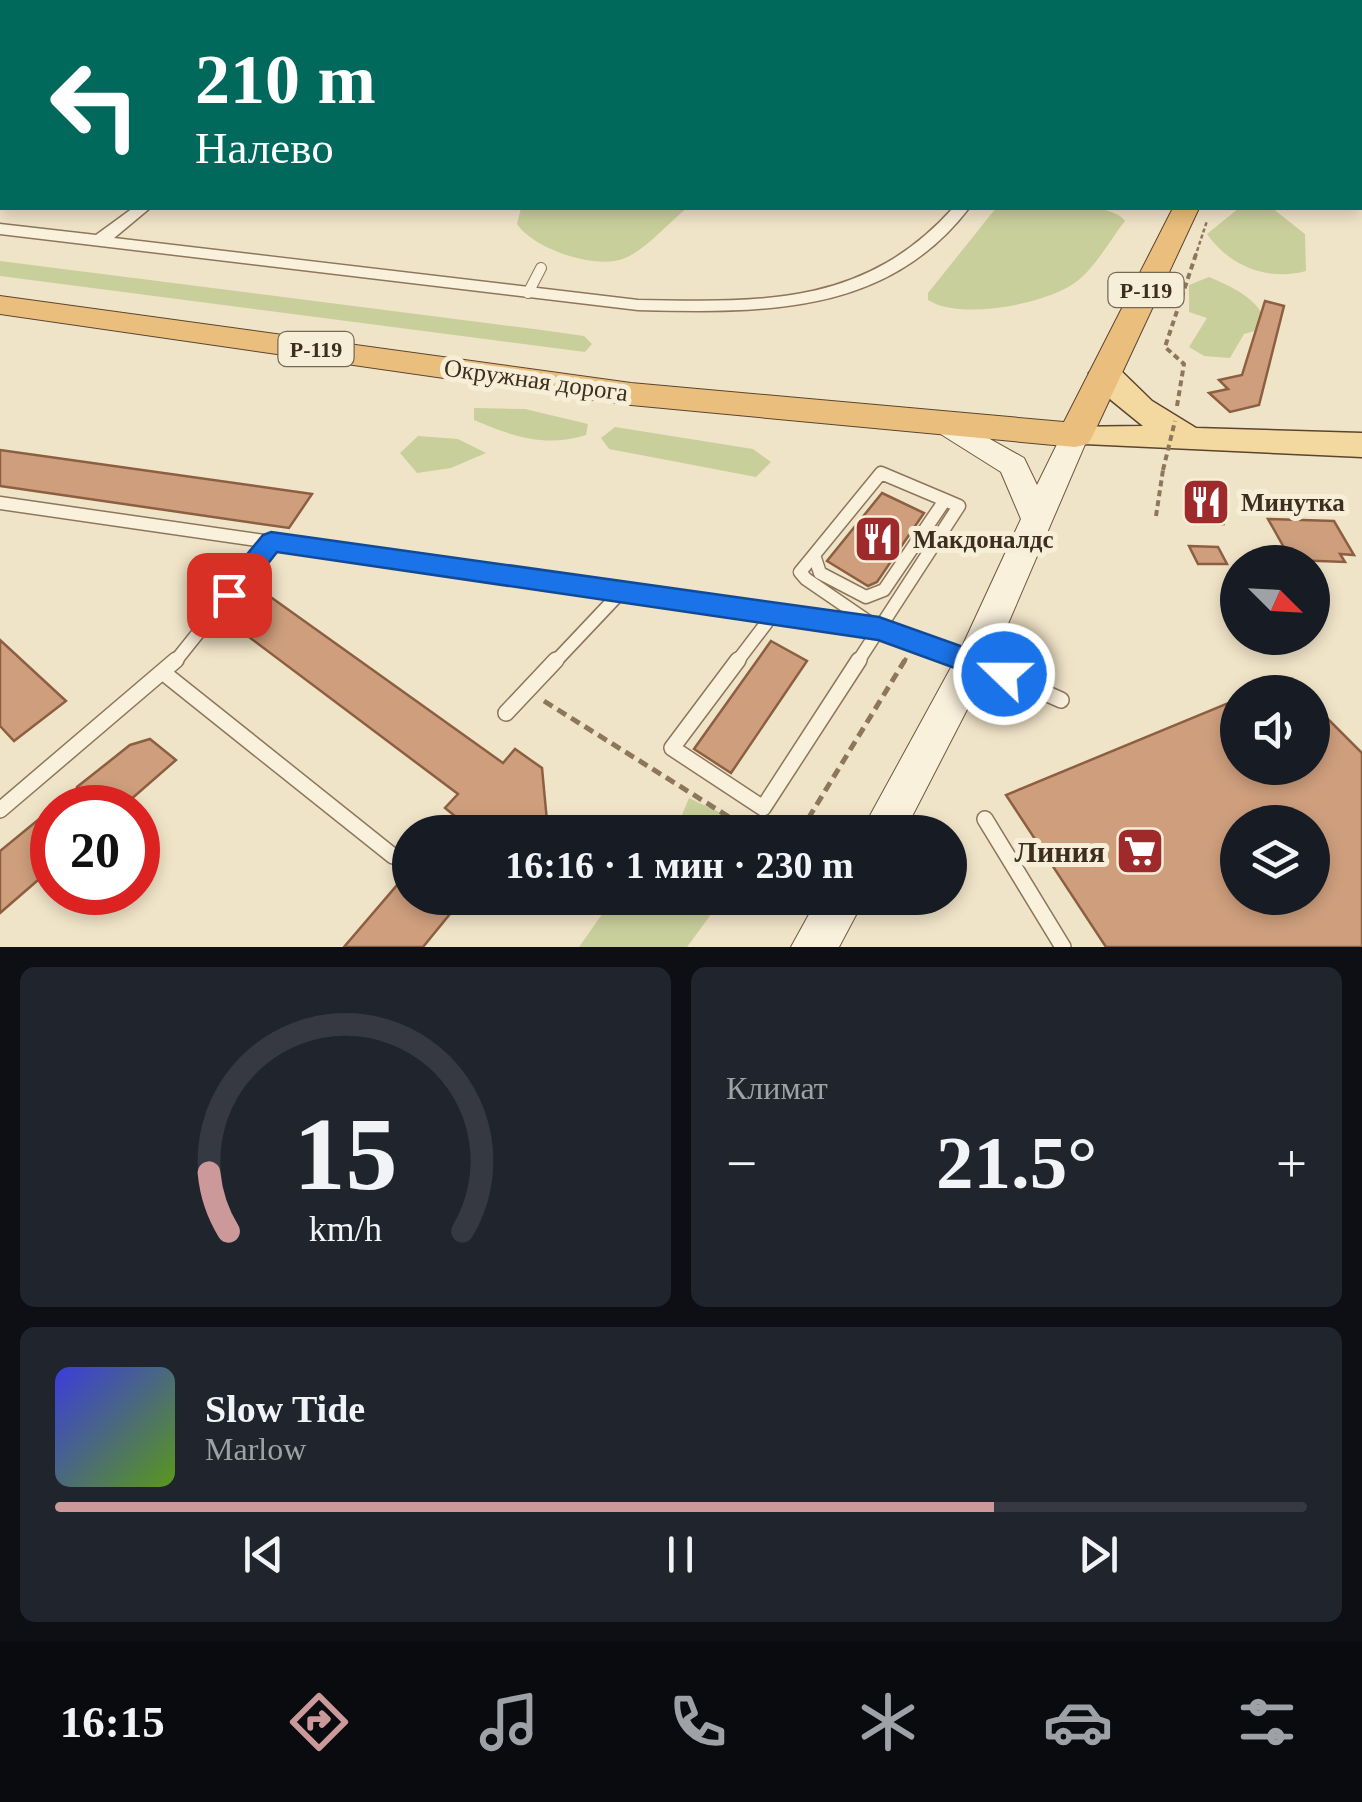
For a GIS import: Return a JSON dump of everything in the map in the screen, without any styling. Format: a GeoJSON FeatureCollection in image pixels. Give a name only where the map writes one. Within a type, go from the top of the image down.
{"type":"FeatureCollection","features":[{"type":"Feature","properties":{"kind":"highway","name":"Р-119"},"geometry":{"type":"LineString","coordinates":[[1074,435],[1185,210]]}},
{"type":"Feature","properties":{"kind":"highway","name":"Окружная дорога"},"geometry":{"type":"LineString","coordinates":[[0,305],[632,394],[1074,435]]}},
{"type":"Feature","properties":{"kind":"main road"},"geometry":{"type":"LineString","coordinates":[[1105,373],[1121,394],[1147,416],[1184,430]]}},
{"type":"Feature","properties":{"kind":"main road"},"geometry":{"type":"LineString","coordinates":[[948,426],[1013,466],[1037,518]]}},
{"type":"Feature","properties":{"kind":"main road"},"geometry":{"type":"LineString","coordinates":[[891,815],[974,661],[1074,435],[1184,430],[1362,445]]}},
{"type":"Feature","properties":{"kind":"main road"},"geometry":{"type":"LineString","coordinates":[[814,947],[833,915]]}},
{"type":"Feature","properties":{"kind":"street"},"geometry":{"type":"LineString","coordinates":[[101,240],[139,210]]}},
{"type":"Feature","properties":{"kind":"street"},"geometry":{"type":"LineString","coordinates":[[0,229],[528,293],[638,305],[712,307],[779,303],[829,293],[913,261],[941,237],[961,210]]}},
{"type":"Feature","properties":{"kind":"lane"},"geometry":{"type":"LineString","coordinates":[[528,293],[542,268]]}},
{"type":"Feature","properties":{"kind":"lane"},"geometry":{"type":"LineString","coordinates":[[774,612],[672,748],[764,808],[959,506],[880,473],[800,572],[806,582],[862,611],[879,628]]}},
{"type":"Feature","properties":{"kind":"lane"},"geometry":{"type":"LineString","coordinates":[[814,555],[820,573],[866,597],[884,590],[945,500]]}},
{"type":"Feature","properties":{"kind":"lane"},"geometry":{"type":"LineString","coordinates":[[0,502],[879,628],[974,661],[1060,700]]}},
{"type":"Feature","properties":{"kind":"lane"},"geometry":{"type":"LineString","coordinates":[[0,810],[165,674],[271,542]]}},
{"type":"Feature","properties":{"kind":"lane"},"geometry":{"type":"LineString","coordinates":[[506,714],[622,591]]}},
{"type":"Feature","properties":{"kind":"lane"},"geometry":{"type":"LineString","coordinates":[[165,674],[392,855]]}},
{"type":"Feature","properties":{"kind":"lane"},"geometry":{"type":"LineString","coordinates":[[986,819],[1063,947]]}},
{"type":"Feature","properties":{"kind":"path"},"geometry":{"type":"LineString","coordinates":[[1156,516],[1164,470],[1184,430],[1184,364],[1166,347],[1211,210]]}},
{"type":"Feature","properties":{"kind":"path"},"geometry":{"type":"LineString","coordinates":[[810,815],[916,641]]}},
{"type":"Feature","properties":{"kind":"path"},"geometry":{"type":"LineString","coordinates":[[528,691],[725,815]]}},
{"type":"Feature","properties":{"kind":"green space"},"geometry":{"type":"Polygon","coordinates":[[[520,210],[685,210],[633,254],[613,261],[582,259],[550,249],[517,224],[520,210]]]}},
{"type":"Feature","properties":{"kind":"green space"},"geometry":{"type":"Polygon","coordinates":[[[994,210],[1103,210],[1125,221],[1083,276],[1045,297],[1003,307],[960,309],[928,300],[928,293],[994,210]]]}},
{"type":"Feature","properties":{"kind":"green space"},"geometry":{"type":"Polygon","coordinates":[[[1237,210],[1275,210],[1305,234],[1306,271],[1278,274],[1251,269],[1227,255],[1207,234],[1237,210]]]}},
{"type":"Feature","properties":{"kind":"green space"},"geometry":{"type":"Polygon","coordinates":[[[0,261],[542,330],[584,336],[592,344],[585,352],[0,276],[0,261]]]}},
{"type":"Feature","properties":{"kind":"green space"},"geometry":{"type":"Polygon","coordinates":[[[1209,277],[1245,296],[1264,318],[1265,328],[1244,334],[1230,358],[1204,356],[1189,347],[1207,318],[1189,312],[1189,285],[1209,277]]]}},
{"type":"Feature","properties":{"kind":"green space"},"geometry":{"type":"Polygon","coordinates":[[[474,408],[525,409],[588,424],[586,435],[542,440],[515,435],[474,420],[474,408]]]}},
{"type":"Feature","properties":{"kind":"green space"},"geometry":{"type":"Polygon","coordinates":[[[615,427],[753,449],[771,462],[756,477],[609,449],[601,438],[615,427]]]}},
{"type":"Feature","properties":{"kind":"green space"},"geometry":{"type":"Polygon","coordinates":[[[418,436],[458,439],[486,453],[451,468],[417,473],[400,453],[418,436]]]}},
{"type":"Feature","properties":{"kind":"green space"},"geometry":{"type":"Polygon","coordinates":[[[689,798],[725,815],[682,815],[689,798]]]}},
{"type":"Feature","properties":{"kind":"green space"},"geometry":{"type":"Polygon","coordinates":[[[601,915],[711,915],[687,947],[579,947],[601,915]]]}},
{"type":"Feature","properties":{"kind":"building"},"geometry":{"type":"Polygon","coordinates":[[[1265,301],[1284,306],[1259,405],[1230,412],[1209,393],[1228,389],[1219,380],[1242,375],[1265,301]]]}},
{"type":"Feature","properties":{"kind":"building"},"geometry":{"type":"Polygon","coordinates":[[[0,450],[312,494],[289,528],[0,486],[0,450]]]}},
{"type":"Feature","properties":{"kind":"building","name":"Макдоналдс"},"geometry":{"type":"Polygon","coordinates":[[[882,493],[924,513],[877,582],[868,586],[827,561],[882,493]]]}},
{"type":"Feature","properties":{"kind":"building"},"geometry":{"type":"Polygon","coordinates":[[[1188,498],[1208,498],[1223,524],[1202,524],[1188,498]]]}},
{"type":"Feature","properties":{"kind":"building"},"geometry":{"type":"Polygon","coordinates":[[[1268,519],[1334,521],[1354,555],[1340,554],[1345,562],[1330,561],[1330,545],[1283,545],[1268,519]]]}},
{"type":"Feature","properties":{"kind":"building"},"geometry":{"type":"Polygon","coordinates":[[[1189,546],[1218,547],[1220,564],[1198,564],[1189,546]]]}},
{"type":"Feature","properties":{"kind":"building"},"geometry":{"type":"Polygon","coordinates":[[[265,593],[503,763],[515,749],[542,768],[546,815],[454,815],[445,808],[458,794],[229,622],[265,593]]]}},
{"type":"Feature","properties":{"kind":"building"},"geometry":{"type":"Polygon","coordinates":[[[0,640],[66,701],[14,741],[0,726],[0,640]]]}},
{"type":"Feature","properties":{"kind":"building"},"geometry":{"type":"Polygon","coordinates":[[[771,641],[807,661],[731,773],[694,749],[771,641]]]}},
{"type":"Feature","properties":{"kind":"building","name":"Линия"},"geometry":{"type":"Polygon","coordinates":[[[1220,706],[1220,785],[1330,785],[1330,721],[1362,753],[1362,947],[1106,947],[1006,795],[1220,706]]]}},
{"type":"Feature","properties":{"kind":"building"},"geometry":{"type":"Polygon","coordinates":[[[150,739],[176,760],[147,785],[80,785],[130,745],[150,739]]]}},
{"type":"Feature","properties":{"kind":"building"},"geometry":{"type":"Polygon","coordinates":[[[30,827],[30,887],[0,913],[0,851],[30,827]]]}},
{"type":"Feature","properties":{"kind":"building"},"geometry":{"type":"Polygon","coordinates":[[[392,891],[392,915],[449,915],[423,947],[344,947],[392,891]]]}},
{"type":"Feature","properties":{"kind":"place","name":"Минутка"},"geometry":{"type":"Point","coordinates":[1206,502]}},
{"type":"Feature","properties":{"kind":"place","name":"Макдоналдс"},"geometry":{"type":"Point","coordinates":[878,539]}},
{"type":"Feature","properties":{"kind":"place","name":"Линия"},"geometry":{"type":"Point","coordinates":[1140,851]}},
{"type":"Feature","properties":{"kind":"route"},"geometry":{"type":"LineString","coordinates":[[229,595],[271,542],[879,628],[1004,674]]}}]}
